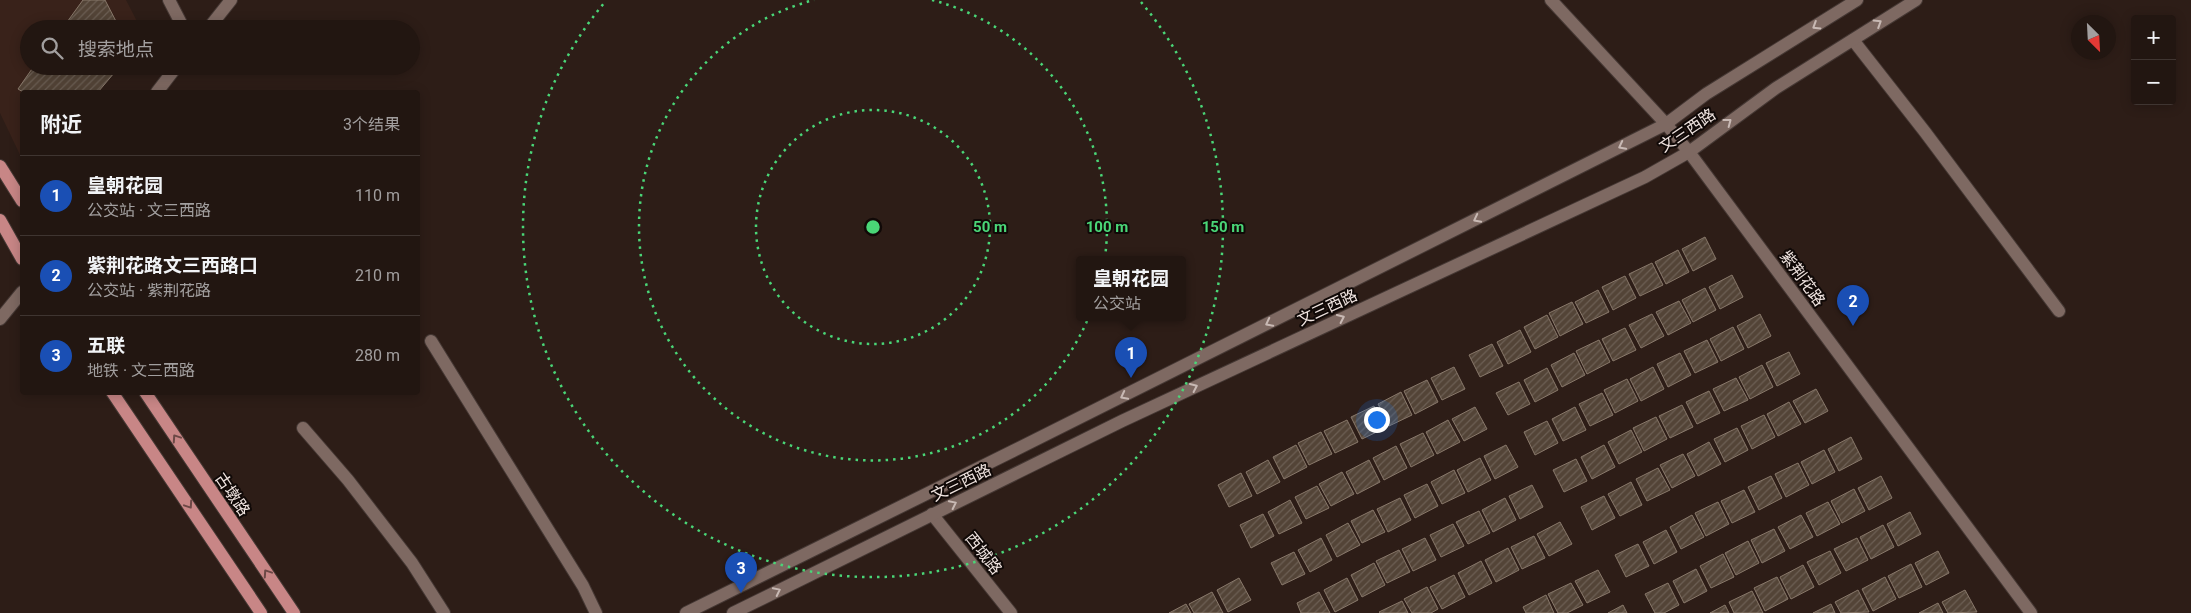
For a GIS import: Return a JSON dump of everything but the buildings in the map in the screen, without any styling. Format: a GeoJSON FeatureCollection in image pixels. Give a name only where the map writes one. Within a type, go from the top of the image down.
{"type":"FeatureCollection","features":[{"type":"Feature","properties":{"kind":"main road"},"geometry":{"type":"LineString","coordinates":[[169,0],[179,20]]}},
{"type":"Feature","properties":{"kind":"main road"},"geometry":{"type":"LineString","coordinates":[[215,20],[231,0]]}},
{"type":"Feature","properties":{"kind":"main road","name":"紫荆花路"},"geometry":{"type":"LineString","coordinates":[[1551,0],[1666,124],[1689,152],[2031,613]]}},
{"type":"Feature","properties":{"kind":"main road","name":"文三西路"},"geometry":{"type":"LineString","coordinates":[[686,613],[1666,124],[1706,94],[1857,0]]}},
{"type":"Feature","properties":{"kind":"main road","name":"文三西路"},"geometry":{"type":"LineString","coordinates":[[733,613],[1122,421],[1646,177],[1689,152],[1776,88],[1916,0]]}},
{"type":"Feature","properties":{"kind":"main road"},"geometry":{"type":"LineString","coordinates":[[1853,40],[1919,124],[2059,311]]}},
{"type":"Feature","properties":{"kind":"main road"},"geometry":{"type":"LineString","coordinates":[[159,90],[171,75]]}},
{"type":"Feature","properties":{"kind":"main road"},"geometry":{"type":"LineString","coordinates":[[0,166],[20,198]]}},
{"type":"Feature","properties":{"kind":"main road"},"geometry":{"type":"LineString","coordinates":[[0,220],[20,255]]}},
{"type":"Feature","properties":{"kind":"main road"},"geometry":{"type":"LineString","coordinates":[[0,319],[20,294]]}},
{"type":"Feature","properties":{"kind":"main road"},"geometry":{"type":"LineString","coordinates":[[431,341],[578,577],[596,613]]}},
{"type":"Feature","properties":{"kind":"main road"},"geometry":{"type":"LineString","coordinates":[[114,395],[261,613]]}},
{"type":"Feature","properties":{"kind":"main road","name":"古墩路"},"geometry":{"type":"LineString","coordinates":[[146,395],[294,613]]}},
{"type":"Feature","properties":{"kind":"main road"},"geometry":{"type":"LineString","coordinates":[[303,428],[348,480],[412,563],[444,613]]}},
{"type":"Feature","properties":{"kind":"main road","name":"西城路"},"geometry":{"type":"LineString","coordinates":[[932,514],[1011,613]]}},
{"type":"Feature","properties":{"kind":"shaded area"},"geometry":{"type":"Polygon","coordinates":[[[0,0],[126,0],[136,20],[20,20],[20,75],[103,75],[90,90],[20,90],[20,155],[0,113],[0,0]]]}},
{"type":"Feature","properties":{"kind":"place","name":"紫荆花路文三西路口"},"geometry":{"type":"Point","coordinates":[1853,326]}},
{"type":"Feature","properties":{"kind":"place","name":"皇朝花园"},"geometry":{"type":"Point","coordinates":[1131,378]}},
{"type":"Feature","properties":{"kind":"place","name":"五联"},"geometry":{"type":"Point","coordinates":[741,593]}}]}
